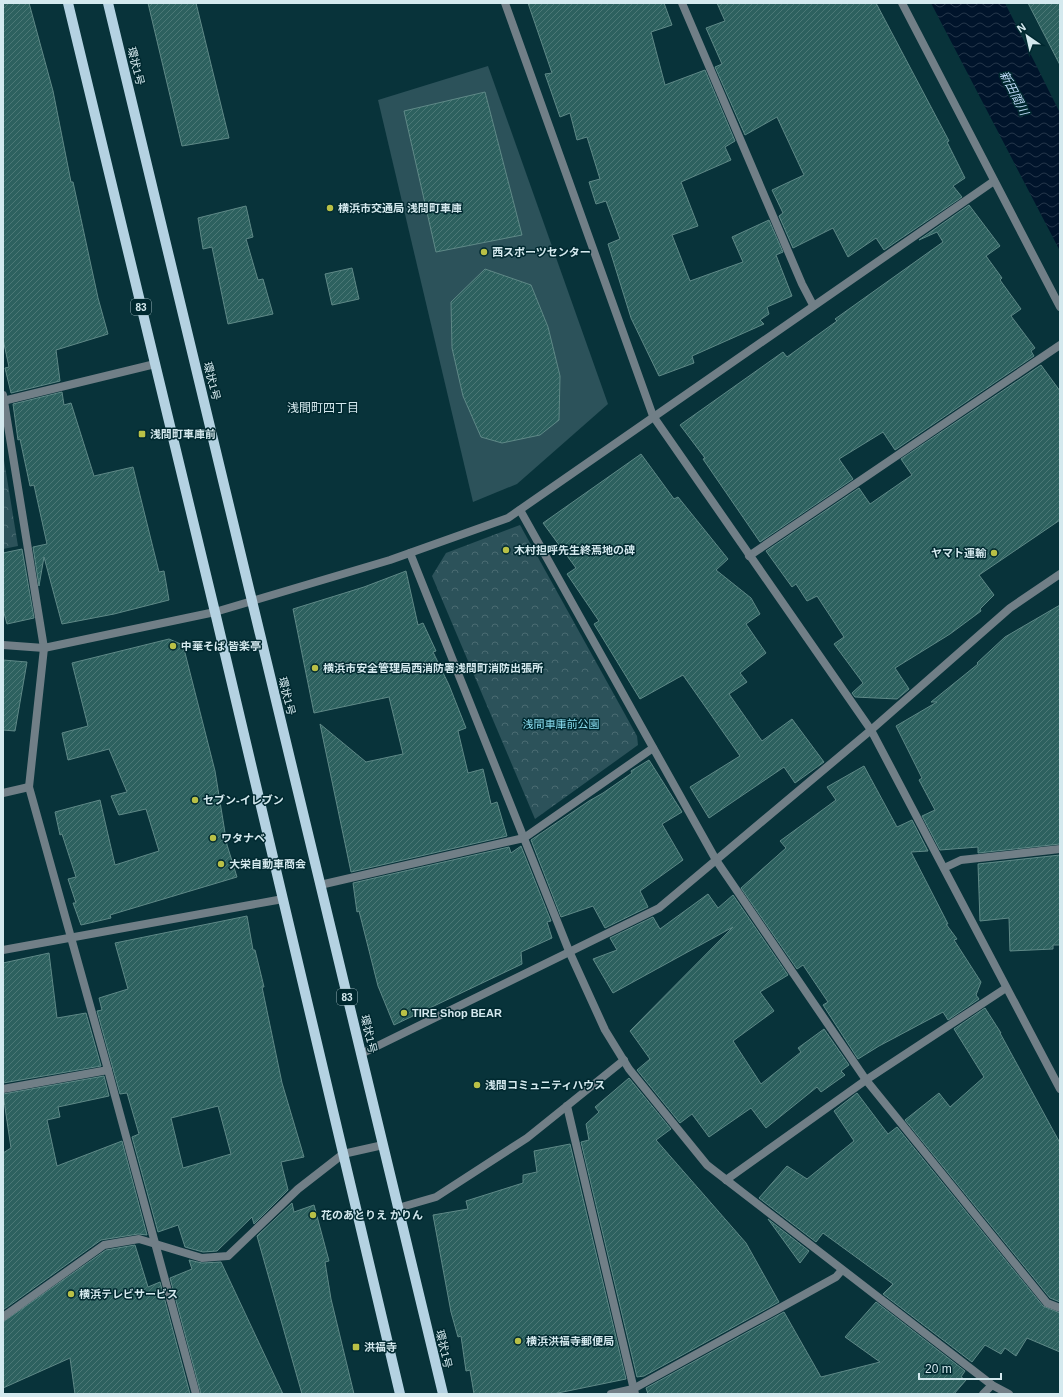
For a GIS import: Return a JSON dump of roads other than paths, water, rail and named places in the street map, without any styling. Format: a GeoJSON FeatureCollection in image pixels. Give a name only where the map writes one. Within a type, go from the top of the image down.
{"type":"FeatureCollection","features":[{"type":"Feature","properties":{"kind":"main road","name":"83"},"geometry":{"type":"LineString","coordinates":[[68,3],[215,612],[400,1394]]}},
{"type":"Feature","properties":{"kind":"main road","name":"環状1号"},"geometry":{"type":"LineString","coordinates":[[108,3],[443,1394]]}},
{"type":"Feature","properties":{"kind":"street"},"geometry":{"type":"LineString","coordinates":[[505,3],[653,416],[871,730],[1060,1089]]}},
{"type":"Feature","properties":{"kind":"street"},"geometry":{"type":"LineString","coordinates":[[682,3],[802,284],[814,305]]}},
{"type":"Feature","properties":{"kind":"street"},"geometry":{"type":"LineString","coordinates":[[902,3],[1060,307]]}},
{"type":"Feature","properties":{"kind":"street"},"geometry":{"type":"LineString","coordinates":[[3,645],[44,648],[215,612],[410,553],[508,518],[994,181]]}},
{"type":"Feature","properties":{"kind":"street"},"geometry":{"type":"LineString","coordinates":[[749,556],[1060,345]]}},
{"type":"Feature","properties":{"kind":"street"},"geometry":{"type":"LineString","coordinates":[[155,364],[4,399],[44,648],[29,787],[196,1394]]}},
{"type":"Feature","properties":{"kind":"street"},"geometry":{"type":"LineString","coordinates":[[520,510],[716,860],[866,1080],[1047,1303],[1060,1308]]}},
{"type":"Feature","properties":{"kind":"street"},"geometry":{"type":"LineString","coordinates":[[410,553],[569,951],[605,1030],[624,1060],[707,1165],[992,1385],[1009,1394]]}},
{"type":"Feature","properties":{"kind":"street"},"geometry":{"type":"LineString","coordinates":[[361,1054],[659,908],[871,730],[1010,608],[1060,574]]}},
{"type":"Feature","properties":{"kind":"street"},"geometry":{"type":"LineString","coordinates":[[320,884],[524,838],[653,748]]}},
{"type":"Feature","properties":{"kind":"street"},"geometry":{"type":"LineString","coordinates":[[3,792],[29,787]]}},
{"type":"Feature","properties":{"kind":"street"},"geometry":{"type":"LineString","coordinates":[[944,868],[962,860],[1060,850]]}},
{"type":"Feature","properties":{"kind":"street"},"geometry":{"type":"LineString","coordinates":[[3,950],[283,899]]}},
{"type":"Feature","properties":{"kind":"street"},"geometry":{"type":"LineString","coordinates":[[726,1180],[866,1080],[1006,988]]}},
{"type":"Feature","properties":{"kind":"street"},"geometry":{"type":"LineString","coordinates":[[398,1208],[436,1197],[527,1138],[624,1060]]}},
{"type":"Feature","properties":{"kind":"street"},"geometry":{"type":"LineString","coordinates":[[3,1089],[108,1070]]}},
{"type":"Feature","properties":{"kind":"street"},"geometry":{"type":"LineString","coordinates":[[567,1106],[634,1391]]}},
{"type":"Feature","properties":{"kind":"street"},"geometry":{"type":"LineString","coordinates":[[3,1317],[104,1245],[139,1240],[202,1258],[228,1256],[298,1190],[343,1154],[383,1145]]}},
{"type":"Feature","properties":{"kind":"street"},"geometry":{"type":"LineString","coordinates":[[611,1394],[634,1391],[836,1277],[842,1270]]}},
{"type":"Feature","properties":{"kind":"street"},"geometry":{"type":"LineString","coordinates":[[984,1394],[992,1385]]}},
{"type":"Feature","properties":{"kind":"water","name":"新田間川"},"geometry":{"type":"Polygon","coordinates":[[[931,3],[1005,3],[1060,113],[1060,251],[931,3]]]}},
{"type":"Feature","properties":{"kind":"place","name":"横浜市交通局 浅間町車庫"},"geometry":{"type":"Point","coordinates":[330,208]}},
{"type":"Feature","properties":{"kind":"place","name":"西スポーツセンター"},"geometry":{"type":"Point","coordinates":[484,252]}},
{"type":"Feature","properties":{"kind":"place","name":"浅間町車庫前"},"geometry":{"type":"Point","coordinates":[142,434]}},
{"type":"Feature","properties":{"kind":"place","name":"木村担呼先生終焉地の碑"},"geometry":{"type":"Point","coordinates":[506,550]}},
{"type":"Feature","properties":{"kind":"place","name":"ヤマト運輸"},"geometry":{"type":"Point","coordinates":[994,553]}},
{"type":"Feature","properties":{"kind":"place","name":"中華そば 皆楽亭"},"geometry":{"type":"Point","coordinates":[173,646]}},
{"type":"Feature","properties":{"kind":"place","name":"横浜市安全管理局西消防署浅間町消防出張所"},"geometry":{"type":"Point","coordinates":[315,668]}},
{"type":"Feature","properties":{"kind":"place","name":"セブン-イレブン"},"geometry":{"type":"Point","coordinates":[195,800]}},
{"type":"Feature","properties":{"kind":"place","name":"ワタナベ"},"geometry":{"type":"Point","coordinates":[213,838]}},
{"type":"Feature","properties":{"kind":"place","name":"大栄自動車商会"},"geometry":{"type":"Point","coordinates":[221,864]}},
{"type":"Feature","properties":{"kind":"place","name":"TIRE Shop BEAR"},"geometry":{"type":"Point","coordinates":[404,1013]}},
{"type":"Feature","properties":{"kind":"place","name":"浅間コミュニティハウス"},"geometry":{"type":"Point","coordinates":[477,1085]}},
{"type":"Feature","properties":{"kind":"place","name":"花のあとりえ かりん"},"geometry":{"type":"Point","coordinates":[313,1215]}},
{"type":"Feature","properties":{"kind":"place","name":"横浜テレビサービス"},"geometry":{"type":"Point","coordinates":[71,1294]}},
{"type":"Feature","properties":{"kind":"place","name":"横浜洪福寺郵便局"},"geometry":{"type":"Point","coordinates":[518,1341]}},
{"type":"Feature","properties":{"kind":"place","name":"洪福寺"},"geometry":{"type":"Point","coordinates":[356,1347]}},
{"type":"Feature","properties":{"kind":"district","name":"浅間町四丁目"},"geometry":{"type":"Point","coordinates":[323,408]}},
{"type":"Feature","properties":{"kind":"park label","name":"浅間車庫前公園"},"geometry":{"type":"Point","coordinates":[561,724]}}]}
